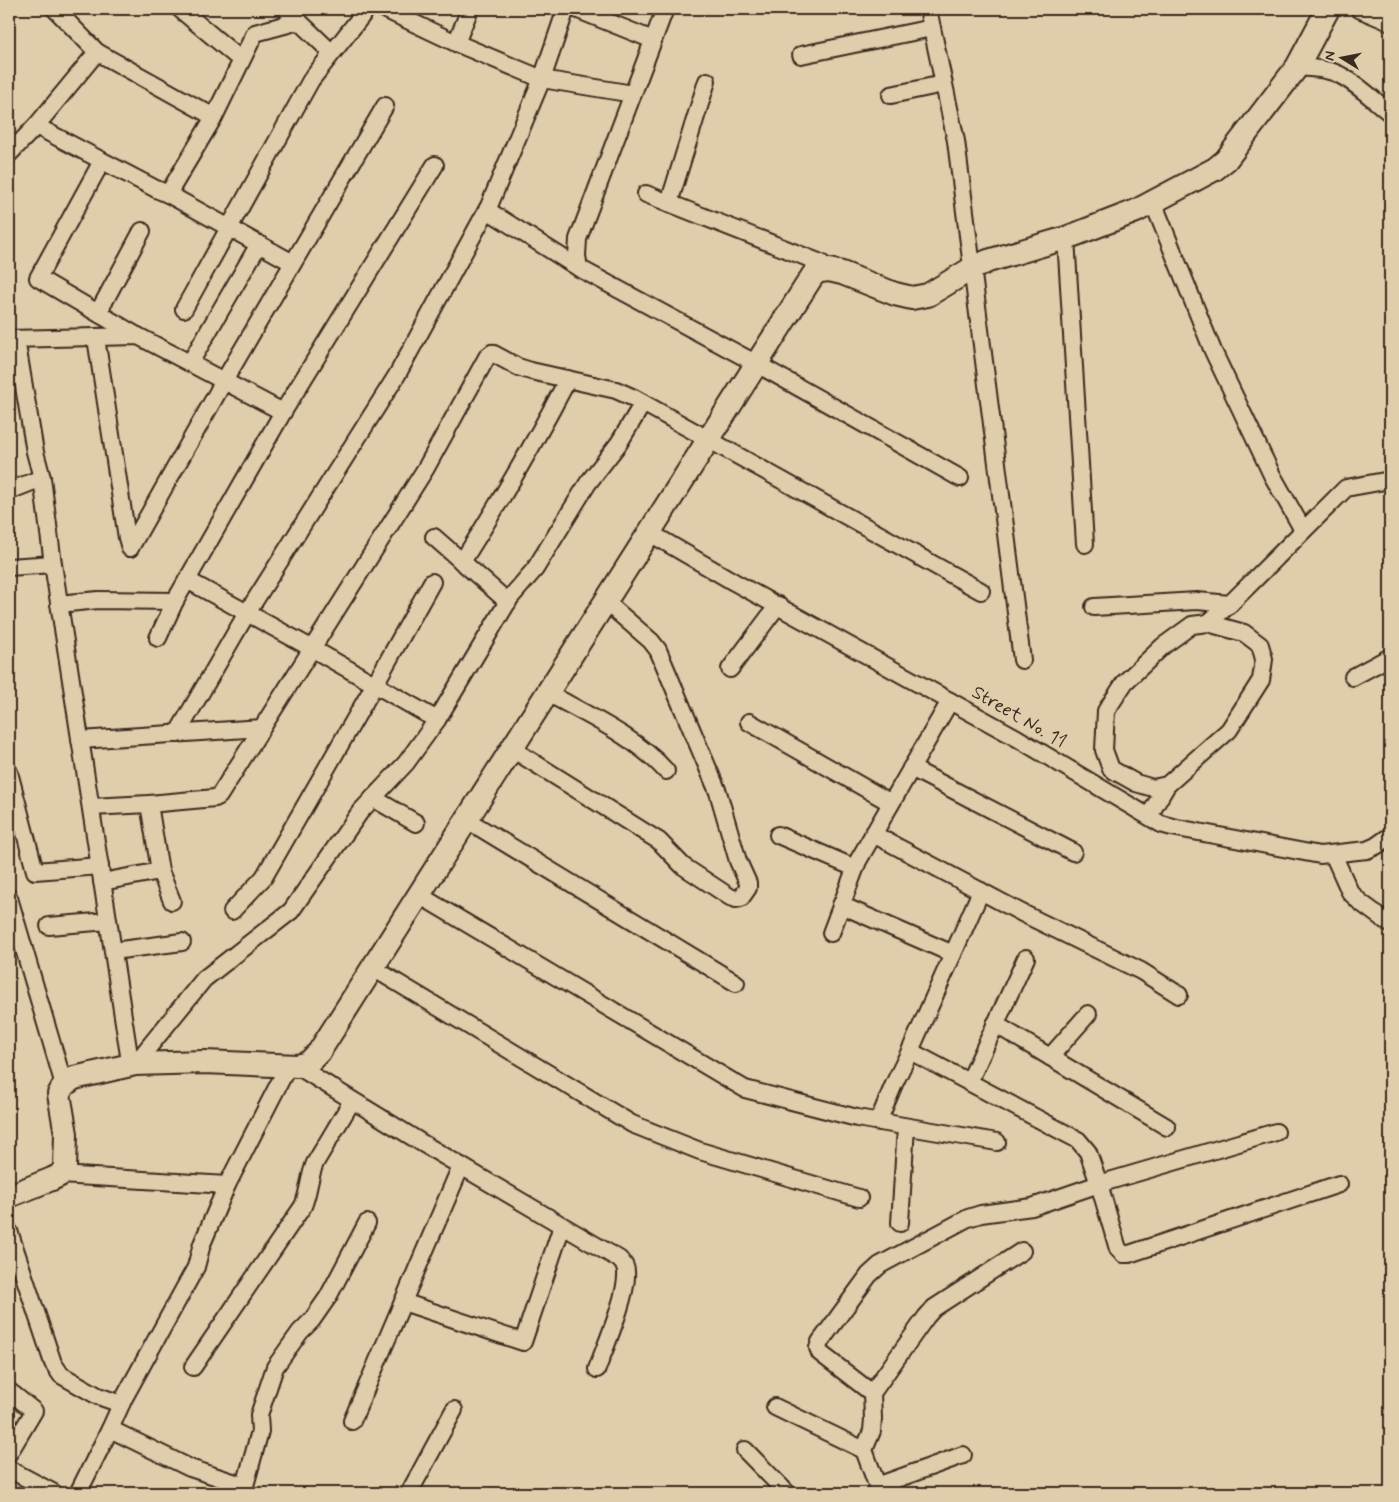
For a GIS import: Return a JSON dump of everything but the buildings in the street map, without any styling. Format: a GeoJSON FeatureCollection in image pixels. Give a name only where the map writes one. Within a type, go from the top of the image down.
{"type":"FeatureCollection","features":[{"type":"Feature","properties":{"kind":"street"},"geometry":{"type":"LineString","coordinates":[[55,9],[97,52],[214,117]]}},
{"type":"Feature","properties":{"kind":"street"},"geometry":{"type":"LineString","coordinates":[[180,9],[242,60]]}},
{"type":"Feature","properties":{"kind":"street"},"geometry":{"type":"LineString","coordinates":[[286,9],[332,53]]}},
{"type":"Feature","properties":{"kind":"street"},"geometry":{"type":"LineString","coordinates":[[184,309],[311,80],[367,9]]}},
{"type":"Feature","properties":{"kind":"street"},"geometry":{"type":"LineString","coordinates":[[384,9],[542,79],[633,94]]}},
{"type":"Feature","properties":{"kind":"street"},"geometry":{"type":"LineString","coordinates":[[456,42],[470,9]]}},
{"type":"Feature","properties":{"kind":"street"},"geometry":{"type":"LineString","coordinates":[[177,734],[247,613],[398,375],[487,210],[542,79],[566,9]]}},
{"type":"Feature","properties":{"kind":"street"},"geometry":{"type":"LineString","coordinates":[[576,9],[654,40]]}},
{"type":"Feature","properties":{"kind":"street"},"geometry":{"type":"LineString","coordinates":[[579,268],[577,256],[578,239],[665,9]]}},
{"type":"Feature","properties":{"kind":"street"},"geometry":{"type":"LineString","coordinates":[[928,9],[956,142],[1022,660]]}},
{"type":"Feature","properties":{"kind":"street"},"geometry":{"type":"LineString","coordinates":[[60,1175],[65,1168],[66,1134],[60,1094],[64,1085],[74,1078],[135,1064],[205,1062],[292,1066],[308,1062],[319,1052],[813,275],[820,271],[829,270],[842,273],[895,294],[912,298],[928,295],[971,268],[1066,238],[1136,211],[1215,169],[1226,160],[1298,68],[1328,9]]}},
{"type":"Feature","properties":{"kind":"street"},"geometry":{"type":"LineString","coordinates":[[1359,9],[1390,22]]}},
{"type":"Feature","properties":{"kind":"street"},"geometry":{"type":"LineString","coordinates":[[168,194],[214,117],[255,33],[299,21]]}},
{"type":"Feature","properties":{"kind":"street"},"geometry":{"type":"LineString","coordinates":[[802,56],[932,28]]}},
{"type":"Feature","properties":{"kind":"street"},"geometry":{"type":"LineString","coordinates":[[9,154],[36,126],[97,52]]}},
{"type":"Feature","properties":{"kind":"street"},"geometry":{"type":"LineString","coordinates":[[1298,68],[1316,68],[1335,72],[1390,113]]}},
{"type":"Feature","properties":{"kind":"street"},"geometry":{"type":"LineString","coordinates":[[669,203],[707,81]]}},
{"type":"Feature","properties":{"kind":"street"},"geometry":{"type":"LineString","coordinates":[[891,95],[944,84]]}},
{"type":"Feature","properties":{"kind":"street"},"geometry":{"type":"LineString","coordinates":[[96,338],[130,548],[224,381],[385,106]]}},
{"type":"Feature","properties":{"kind":"street"},"geometry":{"type":"LineString","coordinates":[[36,126],[168,194],[293,263]]}},
{"type":"Feature","properties":{"kind":"street"},"geometry":{"type":"LineString","coordinates":[[102,161],[38,278],[138,336],[283,412]]}},
{"type":"Feature","properties":{"kind":"street"},"geometry":{"type":"LineString","coordinates":[[158,638],[187,580],[283,412],[435,164]]}},
{"type":"Feature","properties":{"kind":"street"},"geometry":{"type":"LineString","coordinates":[[646,194],[822,263],[829,270]]}},
{"type":"Feature","properties":{"kind":"street"},"geometry":{"type":"LineString","coordinates":[[1153,202],[1213,351],[1272,475],[1303,530]]}},
{"type":"Feature","properties":{"kind":"street"},"geometry":{"type":"LineString","coordinates":[[487,210],[579,268],[757,364],[960,478]]}},
{"type":"Feature","properties":{"kind":"street"},"geometry":{"type":"LineString","coordinates":[[98,313],[142,231]]}},
{"type":"Feature","properties":{"kind":"street"},"geometry":{"type":"LineString","coordinates":[[1066,238],[1085,544]]}},
{"type":"Feature","properties":{"kind":"street"},"geometry":{"type":"LineString","coordinates":[[190,363],[259,244]]}},
{"type":"Feature","properties":{"kind":"street"},"geometry":{"type":"LineString","coordinates":[[135,1064],[129,1054],[59,604],[42,478],[12,339],[138,336]]}},
{"type":"Feature","properties":{"kind":"street"},"geometry":{"type":"LineString","coordinates":[[91,807],[149,804],[215,798],[219,796],[426,468],[489,355],[492,353],[518,367],[616,390],[643,403],[981,591]]}},
{"type":"Feature","properties":{"kind":"street"},"geometry":{"type":"LineString","coordinates":[[462,562],[525,459],[568,379]]}},
{"type":"Feature","properties":{"kind":"street"},"geometry":{"type":"LineString","coordinates":[[135,1064],[204,979],[291,911],[360,812],[406,763],[438,720],[508,602],[535,569],[588,483],[619,442],[643,403]]}},
{"type":"Feature","properties":{"kind":"street"},"geometry":{"type":"LineString","coordinates":[[9,491],[42,478]]}},
{"type":"Feature","properties":{"kind":"street"},"geometry":{"type":"LineString","coordinates":[[1208,623],[1230,604],[1346,488],[1390,480]]}},
{"type":"Feature","properties":{"kind":"street","name":"Street No. 11"},"geometry":{"type":"LineString","coordinates":[[650,533],[1017,738],[1161,824],[1172,828],[1320,855],[1367,850],[1390,836]]}},
{"type":"Feature","properties":{"kind":"street"},"geometry":{"type":"LineString","coordinates":[[434,537],[508,602]]}},
{"type":"Feature","properties":{"kind":"street"},"geometry":{"type":"LineString","coordinates":[[9,567],[53,564]]}},
{"type":"Feature","properties":{"kind":"street"},"geometry":{"type":"LineString","coordinates":[[187,580],[438,720]]}},
{"type":"Feature","properties":{"kind":"street"},"geometry":{"type":"LineString","coordinates":[[232,911],[264,877],[432,582]]}},
{"type":"Feature","properties":{"kind":"street"},"geometry":{"type":"LineString","coordinates":[[59,604],[98,600],[176,601]]}},
{"type":"Feature","properties":{"kind":"street"},"geometry":{"type":"LineString","coordinates":[[1094,607],[1197,601],[1230,604]]}},
{"type":"Feature","properties":{"kind":"street"},"geometry":{"type":"LineString","coordinates":[[512,749],[659,841],[683,866],[730,897],[741,898],[748,888],[718,792],[658,650],[651,641],[606,602]]}},
{"type":"Feature","properties":{"kind":"street"},"geometry":{"type":"LineString","coordinates":[[730,669],[778,606]]}},
{"type":"Feature","properties":{"kind":"street"},"geometry":{"type":"LineString","coordinates":[[1149,816],[1167,785],[1229,730],[1262,680],[1264,659],[1260,645],[1244,633],[1208,623],[1192,625],[1163,646],[1124,682],[1106,711],[1104,750],[1111,769],[1136,783],[1152,788],[1167,785]]}},
{"type":"Feature","properties":{"kind":"street"},"geometry":{"type":"LineString","coordinates":[[1353,677],[1390,657]]}},
{"type":"Feature","properties":{"kind":"street"},"geometry":{"type":"LineString","coordinates":[[548,693],[638,744],[666,771]]}},
{"type":"Feature","properties":{"kind":"street"},"geometry":{"type":"LineString","coordinates":[[831,933],[858,861],[950,701]]}},
{"type":"Feature","properties":{"kind":"street"},"geometry":{"type":"LineString","coordinates":[[749,722],[891,803]]}},
{"type":"Feature","properties":{"kind":"street"},"geometry":{"type":"LineString","coordinates":[[80,740],[262,728]]}},
{"type":"Feature","properties":{"kind":"street"},"geometry":{"type":"LineString","coordinates":[[911,768],[1073,852]]}},
{"type":"Feature","properties":{"kind":"street"},"geometry":{"type":"LineString","coordinates":[[9,772],[35,871],[101,874],[160,871]]}},
{"type":"Feature","properties":{"kind":"street"},"geometry":{"type":"LineString","coordinates":[[373,798],[416,823]]}},
{"type":"Feature","properties":{"kind":"street"},"geometry":{"type":"LineString","coordinates":[[149,804],[160,871],[172,901]]}},
{"type":"Feature","properties":{"kind":"street"},"geometry":{"type":"LineString","coordinates":[[467,820],[736,983]]}},
{"type":"Feature","properties":{"kind":"street"},"geometry":{"type":"LineString","coordinates":[[873,834],[1022,913],[1141,971],[1179,995]]}},
{"type":"Feature","properties":{"kind":"street"},"geometry":{"type":"LineString","coordinates":[[778,835],[855,868]]}},
{"type":"Feature","properties":{"kind":"street"},"geometry":{"type":"LineString","coordinates":[[1333,854],[1350,892],[1360,902],[1390,924]]}},
{"type":"Feature","properties":{"kind":"street"},"geometry":{"type":"LineString","coordinates":[[878,1122],[981,891]]}},
{"type":"Feature","properties":{"kind":"street"},"geometry":{"type":"LineString","coordinates":[[420,895],[745,1089],[857,1118],[997,1142]]}},
{"type":"Feature","properties":{"kind":"street"},"geometry":{"type":"LineString","coordinates":[[9,898],[64,1085]]}},
{"type":"Feature","properties":{"kind":"street"},"geometry":{"type":"LineString","coordinates":[[841,905],[953,954]]}},
{"type":"Feature","properties":{"kind":"street"},"geometry":{"type":"LineString","coordinates":[[49,926],[108,921]]}},
{"type":"Feature","properties":{"kind":"street"},"geometry":{"type":"LineString","coordinates":[[113,951],[182,942]]}},
{"type":"Feature","properties":{"kind":"street"},"geometry":{"type":"LineString","coordinates":[[969,1082],[1026,958]]}},
{"type":"Feature","properties":{"kind":"street"},"geometry":{"type":"LineString","coordinates":[[373,968],[632,1124],[700,1150],[859,1198]]}},
{"type":"Feature","properties":{"kind":"street"},"geometry":{"type":"LineString","coordinates":[[1050,1057],[1088,1014]]}},
{"type":"Feature","properties":{"kind":"street"},"geometry":{"type":"LineString","coordinates":[[995,1024],[1167,1127]]}},
{"type":"Feature","properties":{"kind":"street"},"geometry":{"type":"LineString","coordinates":[[910,1051],[1078,1140],[1088,1152],[1118,1249],[1123,1254],[1130,1254],[1339,1184]]}},
{"type":"Feature","properties":{"kind":"street"},"geometry":{"type":"LineString","coordinates":[[292,1066],[619,1259],[624,1264],[626,1281],[620,1305],[597,1369]]}},
{"type":"Feature","properties":{"kind":"street"},"geometry":{"type":"LineString","coordinates":[[78,1493],[122,1404],[196,1267],[202,1244],[227,1184],[292,1066]]}},
{"type":"Feature","properties":{"kind":"street"},"geometry":{"type":"LineString","coordinates":[[193,1367],[303,1206],[308,1195],[311,1173],[315,1163],[352,1101]]}},
{"type":"Feature","properties":{"kind":"street"},"geometry":{"type":"LineString","coordinates":[[900,1223],[906,1127]]}},
{"type":"Feature","properties":{"kind":"street"},"geometry":{"type":"LineString","coordinates":[[872,1394],[820,1353],[818,1348],[820,1342],[869,1275],[880,1265],[968,1218],[981,1214],[1032,1207],[1099,1184],[1276,1132]]}},
{"type":"Feature","properties":{"kind":"street"},"geometry":{"type":"LineString","coordinates":[[352,1421],[461,1166]]}},
{"type":"Feature","properties":{"kind":"street"},"geometry":{"type":"LineString","coordinates":[[9,1196],[60,1175],[227,1184]]}},
{"type":"Feature","properties":{"kind":"street"},"geometry":{"type":"LineString","coordinates":[[110,1429],[190,1468],[244,1490],[260,1431],[259,1415],[275,1367],[328,1297],[367,1223]]}},
{"type":"Feature","properties":{"kind":"street"},"geometry":{"type":"LineString","coordinates":[[403,1302],[523,1342],[562,1226]]}},
{"type":"Feature","properties":{"kind":"street"},"geometry":{"type":"LineString","coordinates":[[9,1231],[53,1363],[61,1375],[98,1396],[122,1404]]}},
{"type":"Feature","properties":{"kind":"street"},"geometry":{"type":"LineString","coordinates":[[963,1455],[878,1489],[864,1450],[872,1431],[872,1394],[934,1308],[1022,1251]]}},
{"type":"Feature","properties":{"kind":"street"},"geometry":{"type":"LineString","coordinates":[[9,1392],[34,1411],[9,1453]]}},
{"type":"Feature","properties":{"kind":"street"},"geometry":{"type":"LineString","coordinates":[[774,1407],[864,1450]]}},
{"type":"Feature","properties":{"kind":"street"},"geometry":{"type":"LineString","coordinates":[[409,1493],[454,1410]]}},
{"type":"Feature","properties":{"kind":"street"},"geometry":{"type":"LineString","coordinates":[[745,1450],[787,1493]]}},
{"type":"Feature","properties":{"kind":"street"},"geometry":{"type":"LineString","coordinates":[[9,1469],[54,1493]]}}]}
